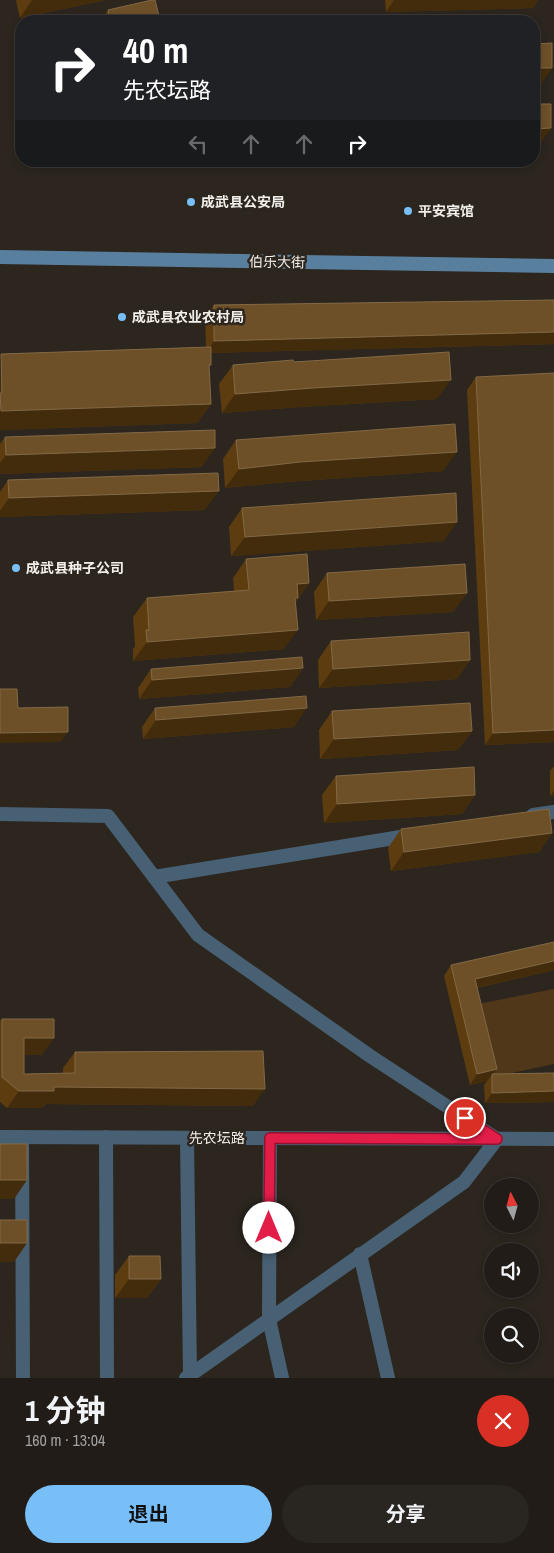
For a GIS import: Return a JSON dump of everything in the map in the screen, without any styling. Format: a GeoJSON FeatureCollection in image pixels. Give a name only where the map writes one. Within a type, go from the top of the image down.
{"type":"FeatureCollection","features":[{"type":"Feature","properties":{"kind":"main road","name":"伯乐大街"},"geometry":{"type":"LineString","coordinates":[[0,257],[554,266]]}},
{"type":"Feature","properties":{"kind":"street"},"geometry":{"type":"LineString","coordinates":[[515,818],[554,812]]}},
{"type":"Feature","properties":{"kind":"street"},"geometry":{"type":"LineString","coordinates":[[0,814],[108,816],[198,935],[370,1056],[497,1139],[464,1182],[188,1377]]}},
{"type":"Feature","properties":{"kind":"street"},"geometry":{"type":"LineString","coordinates":[[154,877],[427,832]]}},
{"type":"Feature","properties":{"kind":"street","name":"先农坛路"},"geometry":{"type":"LineString","coordinates":[[0,1137],[554,1139]]}},
{"type":"Feature","properties":{"kind":"street"},"geometry":{"type":"LineString","coordinates":[[22,1137],[23,1378]]}},
{"type":"Feature","properties":{"kind":"street"},"geometry":{"type":"LineString","coordinates":[[106,1137],[107,1378]]}},
{"type":"Feature","properties":{"kind":"street"},"geometry":{"type":"LineString","coordinates":[[187,1138],[188,1377]]}},
{"type":"Feature","properties":{"kind":"street"},"geometry":{"type":"LineString","coordinates":[[270,1138],[269,1319],[282,1378]]}},
{"type":"Feature","properties":{"kind":"street"},"geometry":{"type":"LineString","coordinates":[[360,1254],[388,1378]]}},
{"type":"Feature","properties":{"kind":"shaded area"},"geometry":{"type":"Polygon","coordinates":[[[554,989],[554,1064],[493,1077],[478,1004],[554,989]]]}},
{"type":"Feature","properties":{"kind":"building"},"geometry":{"type":"Polygon","coordinates":[[[155,0],[159,15],[109,15],[108,10],[155,0]]]}},
{"type":"Feature","properties":{"kind":"building"},"geometry":{"type":"Polygon","coordinates":[[[552,43],[552,68],[540,68],[540,44],[552,43]]]}},
{"type":"Feature","properties":{"kind":"building"},"geometry":{"type":"Polygon","coordinates":[[[540,104],[551,104],[551,128],[540,129],[540,104]]]}},
{"type":"Feature","properties":{"kind":"building"},"geometry":{"type":"Polygon","coordinates":[[[554,300],[554,332],[214,341],[214,305],[554,300]]]}},
{"type":"Feature","properties":{"kind":"building"},"geometry":{"type":"Polygon","coordinates":[[[211,347],[211,365],[209,365],[211,404],[1,411],[1,354],[211,347]]]}},
{"type":"Feature","properties":{"kind":"building"},"geometry":{"type":"Polygon","coordinates":[[[449,352],[451,380],[235,394],[233,365],[449,352]]]}},
{"type":"Feature","properties":{"kind":"building"},"geometry":{"type":"Polygon","coordinates":[[[554,373],[554,730],[493,733],[476,377],[554,373]]]}},
{"type":"Feature","properties":{"kind":"building"},"geometry":{"type":"Polygon","coordinates":[[[455,424],[457,452],[300,462],[239,469],[236,440],[455,424]]]}},
{"type":"Feature","properties":{"kind":"building"},"geometry":{"type":"Polygon","coordinates":[[[215,430],[215,448],[6,455],[5,437],[215,430]]]}},
{"type":"Feature","properties":{"kind":"building"},"geometry":{"type":"Polygon","coordinates":[[[218,473],[219,491],[9,498],[8,480],[218,473]]]}},
{"type":"Feature","properties":{"kind":"building"},"geometry":{"type":"Polygon","coordinates":[[[456,493],[457,522],[245,537],[242,508],[456,493]]]}},
{"type":"Feature","properties":{"kind":"building"},"geometry":{"type":"Polygon","coordinates":[[[307,554],[309,583],[297,584],[298,598],[295,598],[298,630],[147,642],[146,630],[149,630],[147,598],[249,590],[246,559],[307,554]]]}},
{"type":"Feature","properties":{"kind":"building"},"geometry":{"type":"Polygon","coordinates":[[[465,564],[467,593],[329,601],[327,573],[465,564]]]}},
{"type":"Feature","properties":{"kind":"building"},"geometry":{"type":"Polygon","coordinates":[[[469,632],[470,660],[333,669],[331,641],[469,632]]]}},
{"type":"Feature","properties":{"kind":"building"},"geometry":{"type":"Polygon","coordinates":[[[302,657],[303,668],[152,680],[151,669],[302,657]]]}},
{"type":"Feature","properties":{"kind":"building"},"geometry":{"type":"Polygon","coordinates":[[[0,689],[17,689],[18,708],[68,707],[68,732],[0,733],[0,689]]]}},
{"type":"Feature","properties":{"kind":"building"},"geometry":{"type":"Polygon","coordinates":[[[306,696],[307,708],[156,720],[155,708],[306,696]]]}},
{"type":"Feature","properties":{"kind":"building"},"geometry":{"type":"Polygon","coordinates":[[[470,703],[472,731],[334,739],[332,711],[470,703]]]}},
{"type":"Feature","properties":{"kind":"building"},"geometry":{"type":"Polygon","coordinates":[[[474,767],[475,795],[337,804],[336,776],[474,767]]]}},
{"type":"Feature","properties":{"kind":"building"},"geometry":{"type":"Polygon","coordinates":[[[549,809],[552,833],[404,852],[401,829],[549,809]]]}},
{"type":"Feature","properties":{"kind":"building"},"geometry":{"type":"Polygon","coordinates":[[[554,942],[554,961],[475,979],[497,1069],[477,1074],[451,965],[554,942]]]}},
{"type":"Feature","properties":{"kind":"building"},"geometry":{"type":"Polygon","coordinates":[[[2,1019],[54,1019],[54,1038],[24,1038],[24,1074],[75,1073],[75,1052],[263,1051],[265,1089],[54,1087],[54,1091],[19,1091],[2,1077],[2,1019]]]}},
{"type":"Feature","properties":{"kind":"building"},"geometry":{"type":"Polygon","coordinates":[[[554,1073],[554,1091],[492,1093],[492,1074],[554,1073]]]}},
{"type":"Feature","properties":{"kind":"building"},"geometry":{"type":"Polygon","coordinates":[[[0,1144],[27,1144],[27,1180],[0,1180],[0,1144]]]}},
{"type":"Feature","properties":{"kind":"building"},"geometry":{"type":"Polygon","coordinates":[[[0,1220],[27,1220],[27,1243],[0,1243],[0,1220]]]}},
{"type":"Feature","properties":{"kind":"building"},"geometry":{"type":"Polygon","coordinates":[[[129,1256],[160,1256],[161,1279],[129,1279],[129,1256]]]}},
{"type":"Feature","properties":{"kind":"place","name":"成武县公安局"},"geometry":{"type":"Point","coordinates":[191,202]}},
{"type":"Feature","properties":{"kind":"place","name":"平安宾馆"},"geometry":{"type":"Point","coordinates":[408,211]}},
{"type":"Feature","properties":{"kind":"place","name":"成武县农业农村局"},"geometry":{"type":"Point","coordinates":[122,317]}},
{"type":"Feature","properties":{"kind":"place","name":"成武县种子公司"},"geometry":{"type":"Point","coordinates":[16,568]}},
{"type":"Feature","properties":{"kind":"route"},"geometry":{"type":"LineString","coordinates":[[269,1228],[270,1138],[497,1139],[465,1118]]}}]}
